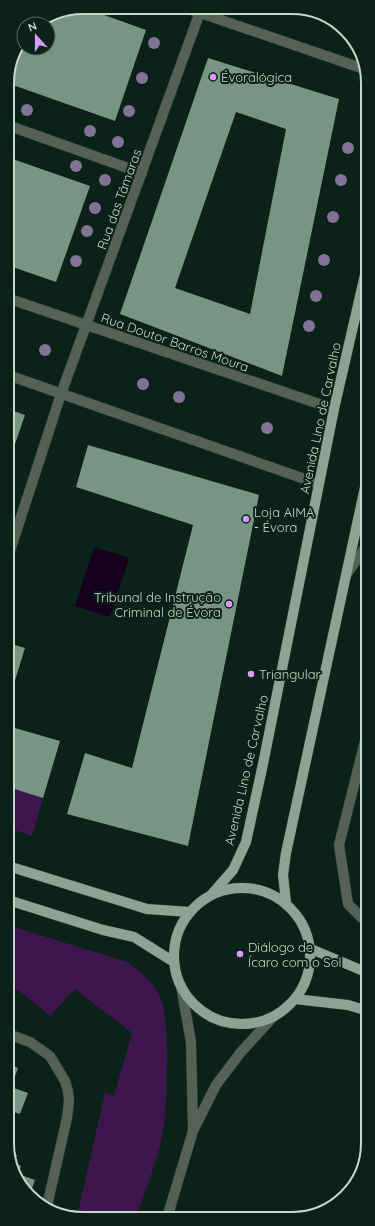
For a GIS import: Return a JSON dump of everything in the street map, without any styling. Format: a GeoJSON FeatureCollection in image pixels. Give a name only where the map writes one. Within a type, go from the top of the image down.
{"type":"FeatureCollection","features":[{"type":"Feature","properties":{"kind":"main road","name":"Avenida Lino de Carvalho"},"geometry":{"type":"LineString","coordinates":[[211,895],[233,870],[246,842],[334,410],[361,292]]}},
{"type":"Feature","properties":{"kind":"main road"},"geometry":{"type":"LineString","coordinates":[[286,902],[283,875],[286,853],[361,506]]}},
{"type":"Feature","properties":{"kind":"main road"},"geometry":{"type":"LineString","coordinates":[[14,868],[147,909],[190,912]]}},
{"type":"Feature","properties":{"kind":"main road"},"geometry":{"type":"LineString","coordinates":[[230,888],[249,888],[269,892],[286,902],[298,915],[307,932],[311,949],[310,967],[305,984],[286,1009],[274,1016],[254,1023],[232,1023],[211,1017],[194,1004],[181,986],[176,974],[174,962],[175,944],[180,927],[190,912],[200,902],[211,895],[230,888]]}},
{"type":"Feature","properties":{"kind":"main road"},"geometry":{"type":"LineString","coordinates":[[14,902],[103,930],[134,937],[174,962]]}},
{"type":"Feature","properties":{"kind":"main road"},"geometry":{"type":"LineString","coordinates":[[311,949],[361,970]]}},
{"type":"Feature","properties":{"kind":"main road"},"geometry":{"type":"LineString","coordinates":[[295,999],[348,1005],[361,1009]]}},
{"type":"Feature","properties":{"kind":"street","name":"Rua das Tâmaras"},"geometry":{"type":"LineString","coordinates":[[14,537],[61,394],[199,14]]}},
{"type":"Feature","properties":{"kind":"street"},"geometry":{"type":"LineString","coordinates":[[206,14],[360,69]]}},
{"type":"Feature","properties":{"kind":"street"},"geometry":{"type":"LineString","coordinates":[[14,128],[142,173]]}},
{"type":"Feature","properties":{"kind":"street","name":"Rua Doutor Barros Moura"},"geometry":{"type":"LineString","coordinates":[[14,300],[334,410]]}},
{"type":"Feature","properties":{"kind":"street"},"geometry":{"type":"LineString","coordinates":[[14,377],[319,484]]}},
{"type":"Feature","properties":{"kind":"street"},"geometry":{"type":"LineString","coordinates":[[346,575],[361,554]]}},
{"type":"Feature","properties":{"kind":"street"},"geometry":{"type":"LineString","coordinates":[[361,757],[339,845],[348,904],[361,917]]}},
{"type":"Feature","properties":{"kind":"street"},"geometry":{"type":"LineString","coordinates":[[181,986],[191,1042],[193,1131]]}},
{"type":"Feature","properties":{"kind":"street"},"geometry":{"type":"LineString","coordinates":[[169,1212],[193,1131],[216,1085],[241,1052],[274,1016]]}},
{"type":"Feature","properties":{"kind":"street"},"geometry":{"type":"LineString","coordinates":[[14,1036],[30,1042],[50,1056],[65,1081],[68,1091],[69,1101],[67,1118],[48,1202]]}},
{"type":"Feature","properties":{"kind":"shaded area"},"geometry":{"type":"Polygon","coordinates":[[[94,547],[129,558],[110,617],[75,606],[94,547]]]}},
{"type":"Feature","properties":{"kind":"shaded area"},"geometry":{"type":"Polygon","coordinates":[[[14,789],[43,798],[32,836],[14,830],[14,789]]]}},
{"type":"Feature","properties":{"kind":"shaded area"},"geometry":{"type":"Polygon","coordinates":[[[14,927],[127,962],[142,973],[154,986],[160,997],[165,1017],[167,1051],[165,1115],[156,1160],[138,1212],[78,1212],[105,1092],[114,1096],[132,1033],[75,989],[50,1016],[14,987],[14,927]]]}},
{"type":"Feature","properties":{"kind":"building"},"geometry":{"type":"Polygon","coordinates":[[[101,14],[146,30],[115,121],[14,85],[15,70],[19,57],[56,56],[56,20],[70,15],[101,14]]]}},
{"type":"Feature","properties":{"kind":"building"},"geometry":{"type":"Polygon","coordinates":[[[208,58],[339,99],[282,376],[120,314],[208,58]],[[236,112],[175,288],[250,314],[286,129],[236,112]]]}},
{"type":"Feature","properties":{"kind":"building"},"geometry":{"type":"Polygon","coordinates":[[[14,159],[90,186],[56,282],[14,267],[14,159]]]}},
{"type":"Feature","properties":{"kind":"building"},"geometry":{"type":"Polygon","coordinates":[[[14,411],[25,415],[14,447],[14,411]]]}},
{"type":"Feature","properties":{"kind":"building"},"geometry":{"type":"Polygon","coordinates":[[[88,445],[259,495],[188,846],[67,814],[85,753],[132,768],[193,525],[76,487],[88,445]]]}},
{"type":"Feature","properties":{"kind":"building"},"geometry":{"type":"Polygon","coordinates":[[[14,645],[25,648],[14,684],[14,645]]]}},
{"type":"Feature","properties":{"kind":"building"},"geometry":{"type":"Polygon","coordinates":[[[14,728],[60,741],[43,798],[14,789],[14,728]]]}},
{"type":"Feature","properties":{"kind":"building"},"geometry":{"type":"Polygon","coordinates":[[[14,1066],[18,1068],[14,1079],[14,1066]]]}},
{"type":"Feature","properties":{"kind":"building"},"geometry":{"type":"Polygon","coordinates":[[[14,1088],[28,1093],[20,1114],[14,1112],[14,1088]]]}},
{"type":"Feature","properties":{"kind":"building"},"geometry":{"type":"Polygon","coordinates":[[[23,1176],[35,1180],[32,1189],[23,1176]]]}},
{"type":"Feature","properties":{"kind":"place","name":"Évoralógica"},"geometry":{"type":"Point","coordinates":[213,77]}},
{"type":"Feature","properties":{"kind":"place","name":"Loja AIMA - Évora"},"geometry":{"type":"Point","coordinates":[246,519]}},
{"type":"Feature","properties":{"kind":"place","name":"Tribunal de Instrução Criminal de Évora"},"geometry":{"type":"Point","coordinates":[229,604]}},
{"type":"Feature","properties":{"kind":"place","name":"Triangular"},"geometry":{"type":"Point","coordinates":[251,674]}},
{"type":"Feature","properties":{"kind":"place","name":"Diálogo de Ícaro com o Sol"},"geometry":{"type":"Point","coordinates":[240,954]}}]}
